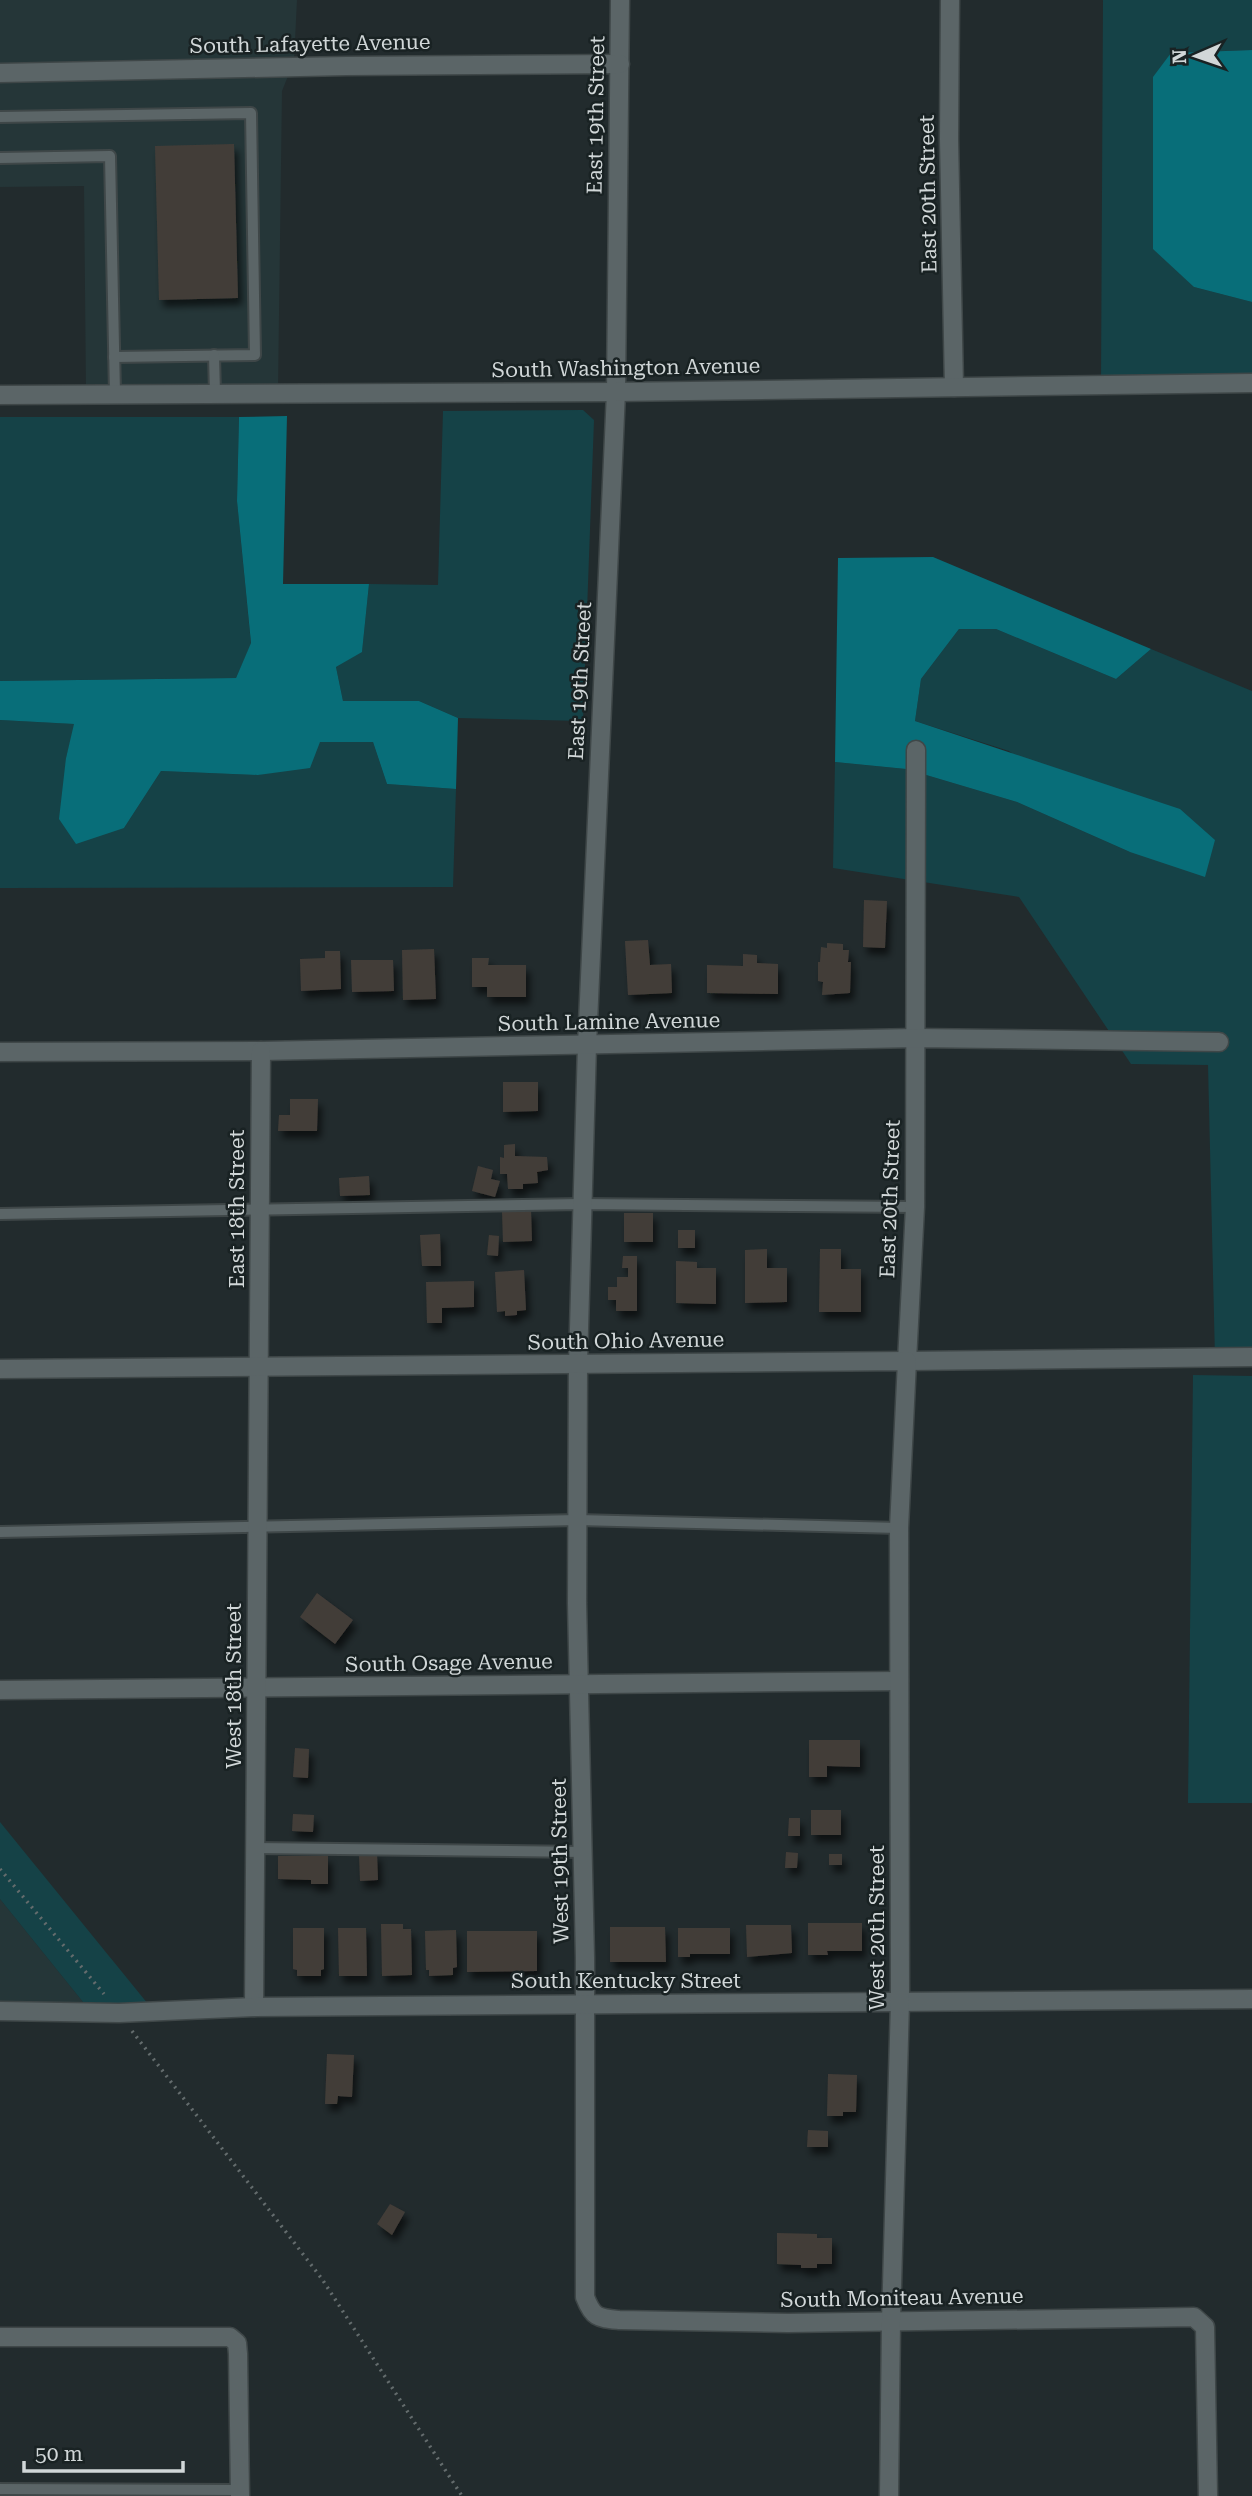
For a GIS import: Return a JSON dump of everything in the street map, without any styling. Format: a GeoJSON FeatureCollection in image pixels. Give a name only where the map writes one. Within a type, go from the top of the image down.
{"type":"FeatureCollection","features":[{"type":"Feature","properties":{"kind":"street","name":"East 19th Street"},"geometry":{"type":"LineString","coordinates":[[578,1364],[587,1045],[616,392],[620,0]]}},
{"type":"Feature","properties":{"kind":"street","name":"East 20th Street"},"geometry":{"type":"LineString","coordinates":[[950,0],[949,139],[954,387]]}},
{"type":"Feature","properties":{"kind":"street","name":"South Lafayette Avenue"},"geometry":{"type":"LineString","coordinates":[[0,73],[333,66],[620,64]]}},
{"type":"Feature","properties":{"kind":"street","name":"South Washington Avenue"},"geometry":{"type":"LineString","coordinates":[[0,395],[616,392],[1252,383]]}},
{"type":"Feature","properties":{"kind":"street","name":"East 20th Street"},"geometry":{"type":"LineString","coordinates":[[906,1361],[915,1207],[916,750]]}},
{"type":"Feature","properties":{"kind":"street","name":"South Lamine Avenue"},"geometry":{"type":"LineString","coordinates":[[0,1052],[261,1051],[916,1038],[1219,1042]]}},
{"type":"Feature","properties":{"kind":"street","name":"East 18th Street"},"geometry":{"type":"LineString","coordinates":[[259,1367],[261,1051]]}},
{"type":"Feature","properties":{"kind":"street","name":"South Ohio Avenue"},"geometry":{"type":"LineString","coordinates":[[0,1369],[1252,1357]]}},
{"type":"Feature","properties":{"kind":"street","name":"West 20th Street"},"geometry":{"type":"LineString","coordinates":[[889,2496],[900,2002],[899,1528],[906,1361]]}},
{"type":"Feature","properties":{"kind":"street","name":"West 19th Street"},"geometry":{"type":"LineString","coordinates":[[578,1364],[579,1684],[585,2004],[585,2297],[590,2311],[596,2317],[715,2322]]}},
{"type":"Feature","properties":{"kind":"street","name":"West 18th Street"},"geometry":{"type":"LineString","coordinates":[[254,2007],[259,1367]]}},
{"type":"Feature","properties":{"kind":"street","name":"South Osage Avenue"},"geometry":{"type":"LineString","coordinates":[[0,1690],[899,1681]]}},
{"type":"Feature","properties":{"kind":"street","name":"South Kentucky Street"},"geometry":{"type":"LineString","coordinates":[[0,2011],[119,2013],[254,2007],[1252,1999]]}},
{"type":"Feature","properties":{"kind":"street","name":"South Moniteau Avenue"},"geometry":{"type":"LineString","coordinates":[[715,2322],[1194,2317],[1205,2327],[1208,2496]]}},
{"type":"Feature","properties":{"kind":"street"},"geometry":{"type":"LineString","coordinates":[[0,2337],[230,2337],[237,2343],[240,2493]]}},
{"type":"Feature","properties":{"kind":"lane"},"geometry":{"type":"LineString","coordinates":[[0,117],[251,113],[255,355],[114,357]]}},
{"type":"Feature","properties":{"kind":"lane"},"geometry":{"type":"LineString","coordinates":[[0,158],[110,156],[115,394]]}},
{"type":"Feature","properties":{"kind":"lane"},"geometry":{"type":"LineString","coordinates":[[214,355],[215,394]]}},
{"type":"Feature","properties":{"kind":"lane"},"geometry":{"type":"LineString","coordinates":[[0,1214],[581,1204],[915,1207]]}},
{"type":"Feature","properties":{"kind":"lane"},"geometry":{"type":"LineString","coordinates":[[0,1532],[578,1520],[899,1528]]}},
{"type":"Feature","properties":{"kind":"lane"},"geometry":{"type":"LineString","coordinates":[[255,1848],[583,1852]]}},
{"type":"Feature","properties":{"kind":"lane"},"geometry":{"type":"LineString","coordinates":[[0,2489],[240,2493]]}},
{"type":"Feature","properties":{"kind":"path"},"geometry":{"type":"LineString","coordinates":[[0,1869],[119,2013],[322,2279],[462,2496]]}},
{"type":"Feature","properties":{"kind":"shaded area"},"geometry":{"type":"Polygon","coordinates":[[[0,0],[297,0],[294,61],[282,91],[278,391],[86,392],[84,186],[0,187],[0,0]]]}},
{"type":"Feature","properties":{"kind":"shaded area"},"geometry":{"type":"Polygon","coordinates":[[[1103,0],[1252,0],[1252,50],[1171,53],[1194,287],[1252,302],[1252,384],[1101,383],[1103,0]]]}},
{"type":"Feature","properties":{"kind":"shaded area"},"geometry":{"type":"Polygon","coordinates":[[[1252,50],[1252,302],[1194,287],[1153,249],[1153,77],[1171,53],[1252,50]]]}},
{"type":"Feature","properties":{"kind":"shaded area"},"geometry":{"type":"Polygon","coordinates":[[[583,410],[594,420],[583,721],[458,718],[419,701],[343,701],[336,667],[362,651],[369,584],[438,585],[443,411],[583,410]]]}},
{"type":"Feature","properties":{"kind":"shaded area"},"geometry":{"type":"Polygon","coordinates":[[[287,416],[283,584],[369,584],[362,652],[336,667],[343,701],[419,701],[458,718],[456,789],[387,784],[373,742],[320,742],[310,768],[258,775],[161,771],[124,828],[76,844],[59,819],[66,758],[74,724],[0,720],[0,681],[236,678],[251,643],[237,501],[239,417],[287,416]]]}},
{"type":"Feature","properties":{"kind":"shaded area"},"geometry":{"type":"Polygon","coordinates":[[[0,417],[239,417],[237,501],[251,644],[236,678],[0,681],[0,417]]]}},
{"type":"Feature","properties":{"kind":"shaded area"},"geometry":{"type":"Polygon","coordinates":[[[933,557],[1151,649],[1116,679],[996,629],[959,629],[921,679],[915,721],[1180,809],[1215,840],[1205,877],[1130,852],[1017,802],[906,769],[835,762],[838,558],[933,557]]]}},
{"type":"Feature","properties":{"kind":"shaded area"},"geometry":{"type":"Polygon","coordinates":[[[959,629],[996,629],[1116,679],[1151,649],[1252,691],[1252,1358],[1215,1358],[1208,1065],[1131,1064],[1019,897],[833,868],[835,762],[906,769],[1017,802],[1130,852],[1009,751],[915,721],[921,679],[959,629]]]}},
{"type":"Feature","properties":{"kind":"shaded area"},"geometry":{"type":"Polygon","coordinates":[[[0,720],[75,724],[66,758],[124,828],[161,771],[259,775],[319,742],[373,742],[387,784],[456,789],[453,887],[0,888],[0,720]]]}},
{"type":"Feature","properties":{"kind":"shaded area"},"geometry":{"type":"Polygon","coordinates":[[[1193,1375],[1252,1376],[1252,1803],[1188,1803],[1193,1375]]]}},
{"type":"Feature","properties":{"kind":"shaded area"},"geometry":{"type":"Polygon","coordinates":[[[0,1822],[148,2004],[87,2007],[0,1899],[0,1822]]]}},
{"type":"Feature","properties":{"kind":"shaded area"},"geometry":{"type":"Polygon","coordinates":[[[0,1899],[87,2007],[0,2005],[0,1899]]]}},
{"type":"Feature","properties":{"kind":"building"},"geometry":{"type":"Polygon","coordinates":[[[234,144],[238,298],[159,300],[155,146],[234,144]]]}},
{"type":"Feature","properties":{"kind":"building"},"geometry":{"type":"Polygon","coordinates":[[[864,900],[887,901],[885,948],[863,947],[864,900]]]}},
{"type":"Feature","properties":{"kind":"building"},"geometry":{"type":"Polygon","coordinates":[[[648,940],[650,965],[671,964],[672,993],[628,995],[625,941],[648,940]]]}},
{"type":"Feature","properties":{"kind":"building"},"geometry":{"type":"Polygon","coordinates":[[[827,943],[843,944],[843,950],[849,950],[850,993],[822,995],[823,982],[818,981],[818,962],[821,947],[827,948],[827,943]]]}},
{"type":"Feature","properties":{"kind":"building"},"geometry":{"type":"Polygon","coordinates":[[[434,949],[436,999],[403,1000],[402,950],[434,949]]]}},
{"type":"Feature","properties":{"kind":"building"},"geometry":{"type":"Polygon","coordinates":[[[325,951],[340,951],[341,989],[301,991],[300,959],[325,958],[325,951]]]}},
{"type":"Feature","properties":{"kind":"building"},"geometry":{"type":"Polygon","coordinates":[[[743,954],[757,955],[757,963],[778,964],[778,994],[707,993],[707,965],[743,966],[743,954]]]}},
{"type":"Feature","properties":{"kind":"building"},"geometry":{"type":"Polygon","coordinates":[[[472,958],[489,958],[488,965],[526,965],[526,997],[487,997],[487,987],[472,987],[472,958]]]}},
{"type":"Feature","properties":{"kind":"building"},"geometry":{"type":"Polygon","coordinates":[[[351,960],[393,960],[394,991],[352,992],[351,960]]]}},
{"type":"Feature","properties":{"kind":"building"},"geometry":{"type":"Polygon","coordinates":[[[503,1082],[538,1082],[538,1111],[503,1112],[503,1082]]]}},
{"type":"Feature","properties":{"kind":"building"},"geometry":{"type":"Polygon","coordinates":[[[290,1099],[318,1099],[317,1131],[278,1131],[279,1115],[290,1115],[290,1099]]]}},
{"type":"Feature","properties":{"kind":"building"},"geometry":{"type":"Polygon","coordinates":[[[515,1144],[515,1156],[547,1157],[548,1170],[537,1172],[538,1183],[523,1184],[523,1189],[508,1189],[507,1174],[500,1174],[500,1157],[504,1158],[504,1145],[515,1144]]]}},
{"type":"Feature","properties":{"kind":"building"},"geometry":{"type":"Polygon","coordinates":[[[478,1166],[493,1170],[491,1179],[500,1181],[495,1197],[472,1191],[478,1166]]]}},
{"type":"Feature","properties":{"kind":"building"},"geometry":{"type":"Polygon","coordinates":[[[369,1176],[370,1195],[340,1196],[339,1178],[369,1176]]]}},
{"type":"Feature","properties":{"kind":"building"},"geometry":{"type":"Polygon","coordinates":[[[531,1210],[532,1241],[503,1242],[502,1211],[531,1210]]]}},
{"type":"Feature","properties":{"kind":"building"},"geometry":{"type":"Polygon","coordinates":[[[624,1213],[653,1213],[653,1242],[624,1242],[624,1213]]]}},
{"type":"Feature","properties":{"kind":"building"},"geometry":{"type":"Polygon","coordinates":[[[678,1230],[695,1230],[695,1248],[678,1248],[678,1230]]]}},
{"type":"Feature","properties":{"kind":"building"},"geometry":{"type":"Polygon","coordinates":[[[440,1234],[441,1266],[422,1266],[420,1235],[440,1234]]]}},
{"type":"Feature","properties":{"kind":"building"},"geometry":{"type":"Polygon","coordinates":[[[489,1235],[499,1236],[498,1256],[487,1255],[489,1235]]]}},
{"type":"Feature","properties":{"kind":"building"},"geometry":{"type":"Polygon","coordinates":[[[767,1249],[767,1268],[787,1268],[787,1302],[745,1303],[745,1250],[767,1249]]]}},
{"type":"Feature","properties":{"kind":"building"},"geometry":{"type":"Polygon","coordinates":[[[820,1249],[841,1249],[841,1269],[861,1269],[861,1312],[819,1312],[820,1249]]]}},
{"type":"Feature","properties":{"kind":"building"},"geometry":{"type":"Polygon","coordinates":[[[623,1256],[637,1256],[637,1311],[616,1311],[616,1300],[608,1300],[608,1287],[617,1287],[617,1277],[628,1277],[628,1268],[622,1268],[623,1256]]]}},
{"type":"Feature","properties":{"kind":"building"},"geometry":{"type":"Polygon","coordinates":[[[676,1261],[697,1262],[697,1268],[716,1268],[716,1304],[676,1303],[676,1261]]]}},
{"type":"Feature","properties":{"kind":"building"},"geometry":{"type":"Polygon","coordinates":[[[524,1270],[526,1310],[517,1311],[517,1315],[505,1316],[505,1311],[497,1312],[495,1272],[524,1270]]]}},
{"type":"Feature","properties":{"kind":"building"},"geometry":{"type":"Polygon","coordinates":[[[474,1281],[474,1307],[442,1308],[442,1323],[427,1323],[426,1282],[474,1281]]]}},
{"type":"Feature","properties":{"kind":"building"},"geometry":{"type":"Polygon","coordinates":[[[317,1593],[353,1620],[335,1644],[300,1617],[317,1593]]]}},
{"type":"Feature","properties":{"kind":"building"},"geometry":{"type":"Polygon","coordinates":[[[809,1740],[860,1740],[860,1767],[827,1766],[827,1777],[809,1777],[809,1740]]]}},
{"type":"Feature","properties":{"kind":"building"},"geometry":{"type":"Polygon","coordinates":[[[295,1748],[309,1749],[308,1778],[293,1777],[295,1748]]]}},
{"type":"Feature","properties":{"kind":"building"},"geometry":{"type":"Polygon","coordinates":[[[811,1810],[841,1810],[841,1835],[811,1835],[811,1810]]]}},
{"type":"Feature","properties":{"kind":"building"},"geometry":{"type":"Polygon","coordinates":[[[293,1814],[314,1815],[313,1832],[292,1831],[293,1814]]]}},
{"type":"Feature","properties":{"kind":"building"},"geometry":{"type":"Polygon","coordinates":[[[789,1818],[800,1818],[800,1836],[788,1836],[789,1818]]]}},
{"type":"Feature","properties":{"kind":"building"},"geometry":{"type":"Polygon","coordinates":[[[786,1852],[798,1853],[797,1868],[785,1868],[786,1852]]]}},
{"type":"Feature","properties":{"kind":"building"},"geometry":{"type":"Polygon","coordinates":[[[377,1853],[378,1880],[360,1881],[359,1854],[377,1853]]]}},
{"type":"Feature","properties":{"kind":"building"},"geometry":{"type":"Polygon","coordinates":[[[829,1854],[842,1854],[842,1865],[829,1865],[829,1854]]]}},
{"type":"Feature","properties":{"kind":"building"},"geometry":{"type":"Polygon","coordinates":[[[278,1856],[328,1856],[328,1884],[311,1884],[311,1880],[278,1879],[278,1856]]]}},
{"type":"Feature","properties":{"kind":"building"},"geometry":{"type":"Polygon","coordinates":[[[808,1923],[862,1923],[862,1951],[827,1951],[828,1955],[808,1955],[808,1923]]]}},
{"type":"Feature","properties":{"kind":"building"},"geometry":{"type":"Polygon","coordinates":[[[381,1924],[403,1924],[403,1929],[411,1929],[412,1975],[382,1976],[381,1924]]]}},
{"type":"Feature","properties":{"kind":"building"},"geometry":{"type":"Polygon","coordinates":[[[746,1925],[791,1925],[792,1953],[747,1957],[746,1925]]]}},
{"type":"Feature","properties":{"kind":"building"},"geometry":{"type":"Polygon","coordinates":[[[610,1927],[665,1927],[666,1962],[610,1962],[610,1927]]]}},
{"type":"Feature","properties":{"kind":"building"},"geometry":{"type":"Polygon","coordinates":[[[293,1928],[324,1928],[324,1969],[321,1970],[321,1976],[297,1976],[297,1970],[293,1969],[293,1928]]]}},
{"type":"Feature","properties":{"kind":"building"},"geometry":{"type":"Polygon","coordinates":[[[338,1928],[366,1928],[367,1976],[339,1976],[338,1928]]]}},
{"type":"Feature","properties":{"kind":"building"},"geometry":{"type":"Polygon","coordinates":[[[678,1928],[730,1928],[730,1954],[690,1954],[690,1957],[678,1957],[678,1928]]]}},
{"type":"Feature","properties":{"kind":"building"},"geometry":{"type":"Polygon","coordinates":[[[456,1930],[457,1967],[453,1968],[453,1975],[429,1976],[429,1970],[426,1970],[425,1931],[456,1930]]]}},
{"type":"Feature","properties":{"kind":"building"},"geometry":{"type":"Polygon","coordinates":[[[467,1931],[537,1931],[537,1971],[467,1972],[467,1931]]]}},
{"type":"Feature","properties":{"kind":"building"},"geometry":{"type":"Polygon","coordinates":[[[327,2054],[354,2055],[352,2097],[338,2096],[337,2104],[325,2104],[327,2054]]]}},
{"type":"Feature","properties":{"kind":"building"},"geometry":{"type":"Polygon","coordinates":[[[828,2074],[857,2075],[856,2112],[843,2112],[843,2116],[827,2116],[828,2074]]]}},
{"type":"Feature","properties":{"kind":"building"},"geometry":{"type":"Polygon","coordinates":[[[808,2130],[828,2131],[828,2147],[807,2147],[808,2130]]]}},
{"type":"Feature","properties":{"kind":"building"},"geometry":{"type":"Polygon","coordinates":[[[390,2204],[405,2212],[392,2235],[377,2224],[390,2204]]]}},
{"type":"Feature","properties":{"kind":"building"},"geometry":{"type":"Polygon","coordinates":[[[777,2233],[817,2234],[817,2238],[832,2238],[832,2264],[801,2268],[801,2265],[777,2264],[777,2233]]]}}]}
